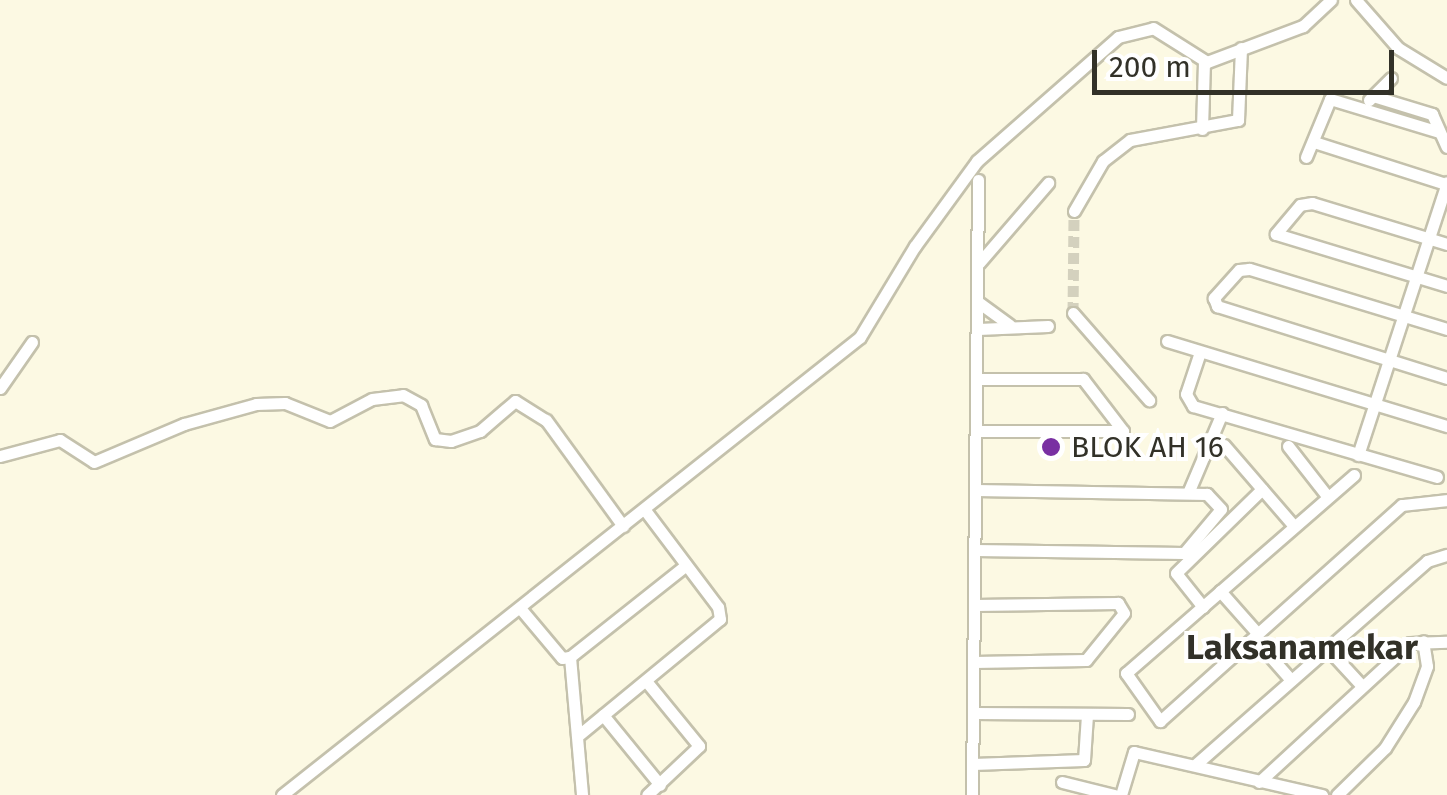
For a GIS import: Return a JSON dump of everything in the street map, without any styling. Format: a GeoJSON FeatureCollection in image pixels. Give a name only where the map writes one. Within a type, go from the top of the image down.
{"type":"FeatureCollection","features":[{"type":"Feature","properties":{"kind":"street"},"geometry":{"type":"LineString","coordinates":[[1204,63],[1303,26],[1332,0]]}},
{"type":"Feature","properties":{"kind":"street"},"geometry":{"type":"LineString","coordinates":[[1356,0],[1398,48],[1447,78]]}},
{"type":"Feature","properties":{"kind":"street"},"geometry":{"type":"LineString","coordinates":[[282,795],[860,337],[914,246],[977,161],[1102,49],[1131,30],[1153,28],[1204,63]]}},
{"type":"Feature","properties":{"kind":"street"},"geometry":{"type":"LineString","coordinates":[[1074,210],[1103,161],[1130,140],[1202,129],[1239,118],[1241,48]]}},
{"type":"Feature","properties":{"kind":"street"},"geometry":{"type":"LineString","coordinates":[[1202,129],[1204,63]]}},
{"type":"Feature","properties":{"kind":"street"},"geometry":{"type":"LineString","coordinates":[[1362,108],[1391,78]]}},
{"type":"Feature","properties":{"kind":"street"},"geometry":{"type":"LineString","coordinates":[[1374,96],[1431,114],[1447,148]]}},
{"type":"Feature","properties":{"kind":"street"},"geometry":{"type":"LineString","coordinates":[[1306,157],[1329,99],[1439,132]]}},
{"type":"Feature","properties":{"kind":"street"},"geometry":{"type":"LineString","coordinates":[[1314,142],[1447,183],[1358,455]]}},
{"type":"Feature","properties":{"kind":"street"},"geometry":{"type":"LineString","coordinates":[[972,795],[978,180]]}},
{"type":"Feature","properties":{"kind":"street"},"geometry":{"type":"LineString","coordinates":[[978,264],[1048,182]]}},
{"type":"Feature","properties":{"kind":"street"},"geometry":{"type":"LineString","coordinates":[[1447,244],[1312,203],[1300,205],[1276,234],[1447,286]]}},
{"type":"Feature","properties":{"kind":"street"},"geometry":{"type":"LineString","coordinates":[[1447,329],[1244,268],[1214,298],[1217,306],[1447,378]]}},
{"type":"Feature","properties":{"kind":"street"},"geometry":{"type":"LineString","coordinates":[[978,302],[1010,324]]}},
{"type":"Feature","properties":{"kind":"street"},"geometry":{"type":"LineString","coordinates":[[1073,313],[1150,400]]}},
{"type":"Feature","properties":{"kind":"street"},"geometry":{"type":"LineString","coordinates":[[978,329],[1010,324],[1048,326]]}},
{"type":"Feature","properties":{"kind":"street"},"geometry":{"type":"LineString","coordinates":[[1168,341],[1374,407],[1447,426]]}},
{"type":"Feature","properties":{"kind":"street"},"geometry":{"type":"LineString","coordinates":[[0,388],[32,342]]}},
{"type":"Feature","properties":{"kind":"street"},"geometry":{"type":"LineString","coordinates":[[1200,352],[1185,398],[1222,413],[1437,477]]}},
{"type":"Feature","properties":{"kind":"street"},"geometry":{"type":"LineString","coordinates":[[976,431],[1124,431],[1083,379],[977,379]]}},
{"type":"Feature","properties":{"kind":"street"},"geometry":{"type":"LineString","coordinates":[[0,456],[60,440],[94,462],[184,424],[246,406],[285,404],[330,422],[383,396],[415,400],[435,438],[451,442],[480,431],[516,401],[546,420],[623,526]]}},
{"type":"Feature","properties":{"kind":"street"},"geometry":{"type":"LineString","coordinates":[[1188,494],[1222,413]]}},
{"type":"Feature","properties":{"kind":"street"},"geometry":{"type":"LineString","coordinates":[[1224,445],[1294,526]]}},
{"type":"Feature","properties":{"kind":"street"},"geometry":{"type":"LineString","coordinates":[[1288,446],[1327,496]]}},
{"type":"Feature","properties":{"kind":"street"},"geometry":{"type":"LineString","coordinates":[[1354,475],[1126,674],[1160,721],[1406,502],[1447,500]]}},
{"type":"Feature","properties":{"kind":"street"},"geometry":{"type":"LineString","coordinates":[[1202,607],[1176,573],[1262,489]]}},
{"type":"Feature","properties":{"kind":"street"},"geometry":{"type":"LineString","coordinates":[[975,550],[1184,553],[1221,509],[1211,494],[976,490]]}},
{"type":"Feature","properties":{"kind":"street"},"geometry":{"type":"LineString","coordinates":[[580,734],[720,620],[645,510]]}},
{"type":"Feature","properties":{"kind":"street"},"geometry":{"type":"LineString","coordinates":[[1195,765],[1427,561],[1447,555]]}},
{"type":"Feature","properties":{"kind":"street"},"geometry":{"type":"LineString","coordinates":[[520,608],[562,658],[570,658],[686,565]]}},
{"type":"Feature","properties":{"kind":"street"},"geometry":{"type":"LineString","coordinates":[[1220,591],[1292,680]]}},
{"type":"Feature","properties":{"kind":"street"},"geometry":{"type":"LineString","coordinates":[[974,662],[1086,660],[1124,613],[1118,603],[975,605]]}},
{"type":"Feature","properties":{"kind":"street"},"geometry":{"type":"LineString","coordinates":[[1337,795],[1366,770],[1409,711],[1427,666],[1423,641]]}},
{"type":"Feature","properties":{"kind":"street"},"geometry":{"type":"LineString","coordinates":[[1259,782],[1410,643],[1447,642]]}},
{"type":"Feature","properties":{"kind":"street"},"geometry":{"type":"LineString","coordinates":[[1326,648],[1361,685]]}},
{"type":"Feature","properties":{"kind":"street"},"geometry":{"type":"LineString","coordinates":[[570,658],[580,734],[582,795]]}},
{"type":"Feature","properties":{"kind":"street"},"geometry":{"type":"LineString","coordinates":[[646,681],[700,746],[647,795]]}},
{"type":"Feature","properties":{"kind":"street"},"geometry":{"type":"LineString","coordinates":[[974,713],[1128,714]]}},
{"type":"Feature","properties":{"kind":"street"},"geometry":{"type":"LineString","coordinates":[[973,764],[1084,760],[1087,714]]}},
{"type":"Feature","properties":{"kind":"street"},"geometry":{"type":"LineString","coordinates":[[604,715],[660,785]]}},
{"type":"Feature","properties":{"kind":"street"},"geometry":{"type":"LineString","coordinates":[[1062,782],[1118,795],[1134,752],[1296,793],[1322,795]]}},
{"type":"Feature","properties":{"kind":"tunnel"},"geometry":{"type":"LineString","coordinates":[[1073,313],[1074,211]]}},
{"type":"Feature","properties":{"kind":"place","name":"BLOK AH 16"},"geometry":{"type":"Point","coordinates":[1051,447]}},
{"type":"Feature","properties":{"kind":"district","name":"Laksanamekar"},"geometry":{"type":"Point","coordinates":[1302,647]}}]}
